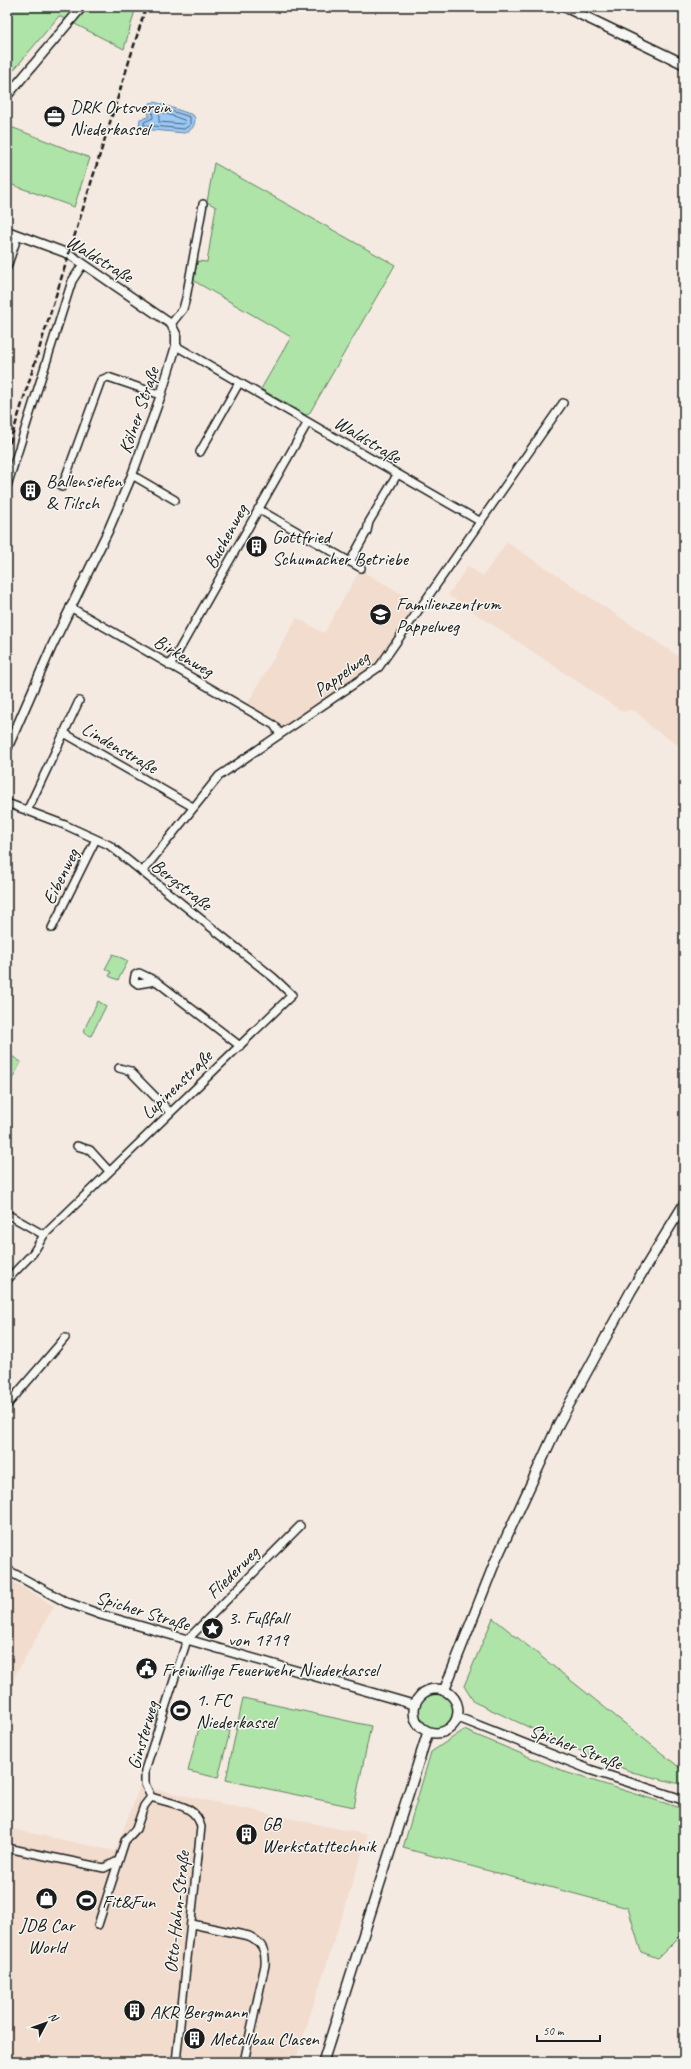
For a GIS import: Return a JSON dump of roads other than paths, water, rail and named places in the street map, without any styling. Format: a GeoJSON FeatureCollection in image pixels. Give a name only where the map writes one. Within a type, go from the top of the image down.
{"type":"FeatureCollection","features":[{"type":"Feature","properties":{"kind":"main road"},"geometry":{"type":"LineString","coordinates":[[565,7],[684,64]]}},
{"type":"Feature","properties":{"kind":"main road"},"geometry":{"type":"LineString","coordinates":[[444,1691],[495,1562],[559,1423],[631,1291],[684,1204]]}},
{"type":"Feature","properties":{"kind":"main road"},"geometry":{"type":"LineString","coordinates":[[430,1690],[444,1691],[450,1694],[457,1704],[457,1717],[454,1724],[442,1732],[428,1732],[422,1728],[415,1718],[415,1705],[423,1693],[430,1690]]}},
{"type":"Feature","properties":{"kind":"main road"},"geometry":{"type":"LineString","coordinates":[[323,2062],[428,1732]]}},
{"type":"Feature","properties":{"kind":"street"},"geometry":{"type":"LineString","coordinates":[[7,96],[82,7]]}},
{"type":"Feature","properties":{"kind":"street"},"geometry":{"type":"LineString","coordinates":[[171,324],[183,309],[186,298],[203,204]]}},
{"type":"Feature","properties":{"kind":"street","name":"Waldstraße"},"geometry":{"type":"LineString","coordinates":[[7,231],[69,254],[171,324]]}},
{"type":"Feature","properties":{"kind":"street"},"geometry":{"type":"LineString","coordinates":[[7,267],[18,235]]}},
{"type":"Feature","properties":{"kind":"street"},"geometry":{"type":"LineString","coordinates":[[7,486],[72,281],[83,264]]}},
{"type":"Feature","properties":{"kind":"street","name":"Kölner Straße"},"geometry":{"type":"LineString","coordinates":[[7,749],[70,607],[108,531],[132,475],[161,396],[176,346],[176,334],[171,324]]}},
{"type":"Feature","properties":{"kind":"street","name":"Waldstraße"},"geometry":{"type":"LineString","coordinates":[[176,346],[397,475],[481,522]]}},
{"type":"Feature","properties":{"kind":"street"},"geometry":{"type":"LineString","coordinates":[[62,486],[101,380],[108,377],[161,396]]}},
{"type":"Feature","properties":{"kind":"street"},"geometry":{"type":"LineString","coordinates":[[200,452],[239,383]]}},
{"type":"Feature","properties":{"kind":"street","name":"Pappelweg"},"geometry":{"type":"LineString","coordinates":[[142,872],[218,776],[379,667],[563,403]]}},
{"type":"Feature","properties":{"kind":"street","name":"Buchenweg"},"geometry":{"type":"LineString","coordinates":[[170,666],[308,422]]}},
{"type":"Feature","properties":{"kind":"street"},"geometry":{"type":"LineString","coordinates":[[132,475],[175,500]]}},
{"type":"Feature","properties":{"kind":"street"},"geometry":{"type":"LineString","coordinates":[[350,562],[367,531],[369,522],[397,475]]}},
{"type":"Feature","properties":{"kind":"street"},"geometry":{"type":"LineString","coordinates":[[258,509],[361,568]]}},
{"type":"Feature","properties":{"kind":"street","name":"Birkenweg"},"geometry":{"type":"LineString","coordinates":[[70,607],[274,725],[280,734]]}},
{"type":"Feature","properties":{"kind":"street"},"geometry":{"type":"LineString","coordinates":[[64,733],[79,702]]}},
{"type":"Feature","properties":{"kind":"street","name":"Lindenstraße"},"geometry":{"type":"LineString","coordinates":[[27,811],[64,733],[193,807]]}},
{"type":"Feature","properties":{"kind":"street","name":"Bergstraße"},"geometry":{"type":"LineString","coordinates":[[7,803],[65,825],[109,845],[274,978],[292,995],[265,1021]]}},
{"type":"Feature","properties":{"kind":"street","name":"Eibenweg"},"geometry":{"type":"LineString","coordinates":[[52,928],[96,839]]}},
{"type":"Feature","properties":{"kind":"street"},"geometry":{"type":"LineString","coordinates":[[156,981],[240,1046]]}},
{"type":"Feature","properties":{"kind":"street","name":"Lupinenstraße"},"geometry":{"type":"LineString","coordinates":[[7,1280],[33,1253],[44,1235],[265,1021]]}},
{"type":"Feature","properties":{"kind":"street"},"geometry":{"type":"LineString","coordinates":[[119,1068],[130,1071],[170,1112]]}},
{"type":"Feature","properties":{"kind":"street"},"geometry":{"type":"LineString","coordinates":[[77,1146],[90,1150],[109,1171]]}},
{"type":"Feature","properties":{"kind":"street"},"geometry":{"type":"LineString","coordinates":[[7,1214],[44,1235]]}},
{"type":"Feature","properties":{"kind":"street"},"geometry":{"type":"LineString","coordinates":[[7,1405],[65,1338]]}},
{"type":"Feature","properties":{"kind":"street","name":"Fliederweg"},"geometry":{"type":"LineString","coordinates":[[187,1640],[300,1526]]}},
{"type":"Feature","properties":{"kind":"street","name":"Spicher Straße"},"geometry":{"type":"LineString","coordinates":[[7,1570],[80,1608],[415,1705]]}},
{"type":"Feature","properties":{"kind":"street","name":"Ginsterweg"},"geometry":{"type":"LineString","coordinates":[[98,1925],[124,1841],[136,1829],[144,1806],[151,1797],[145,1784],[145,1770],[187,1640]]}},
{"type":"Feature","properties":{"kind":"street","name":"Spicher Straße"},"geometry":{"type":"LineString","coordinates":[[457,1717],[591,1770],[684,1800]]}},
{"type":"Feature","properties":{"kind":"street","name":"Otto-Hahn-Straße"},"geometry":{"type":"LineString","coordinates":[[151,1797],[186,1808],[199,1817],[201,1827],[192,1924],[176,2062]]}},
{"type":"Feature","properties":{"kind":"street"},"geometry":{"type":"LineString","coordinates":[[7,1848],[104,1868],[118,1861]]}},
{"type":"Feature","properties":{"kind":"street"},"geometry":{"type":"LineString","coordinates":[[192,1924],[249,1936],[257,1940],[262,1946],[265,1954],[265,1965],[244,2062]]}},
{"type":"Feature","properties":{"kind":"water"},"geometry":{"type":"Polygon","coordinates":[[[155,102],[193,115],[195,118],[192,128],[184,133],[142,129],[139,126],[140,119],[149,117],[148,107],[150,103],[155,102]]]}},
{"type":"Feature","properties":{"kind":"railway"},"geometry":{"type":"LineString","coordinates":[[7,452],[146,7]]}},
{"type":"Feature","properties":{"kind":"place","name":"DRK Ortsverein Niederkassel"},"geometry":{"type":"Point","coordinates":[55,117]}},
{"type":"Feature","properties":{"kind":"place","name":"Ballensiefen & Tilsch"},"geometry":{"type":"Point","coordinates":[30,491]}},
{"type":"Feature","properties":{"kind":"place","name":"Gottfried Schumacher Betriebe"},"geometry":{"type":"Point","coordinates":[256,547]}},
{"type":"Feature","properties":{"kind":"place","name":"Familienzentrum Pappelweg"},"geometry":{"type":"Point","coordinates":[380,614]}},
{"type":"Feature","properties":{"kind":"place","name":"3. Fußfall von 1719"},"geometry":{"type":"Point","coordinates":[213,1628]}},
{"type":"Feature","properties":{"kind":"place","name":"Freiwillige Feuerwehr Niederkassel"},"geometry":{"type":"Point","coordinates":[146,1669]}},
{"type":"Feature","properties":{"kind":"place","name":"1. FC Niederkassel"},"geometry":{"type":"Point","coordinates":[181,1710]}},
{"type":"Feature","properties":{"kind":"place","name":"GB Werkstatttechnik"},"geometry":{"type":"Point","coordinates":[246,1834]}},
{"type":"Feature","properties":{"kind":"place","name":"JDB Car World"},"geometry":{"type":"Point","coordinates":[47,1899]}},
{"type":"Feature","properties":{"kind":"place","name":"Fit&Fun"},"geometry":{"type":"Point","coordinates":[86,1901]}},
{"type":"Feature","properties":{"kind":"place","name":"AKR Bergmann"},"geometry":{"type":"Point","coordinates":[134,2011]}},
{"type":"Feature","properties":{"kind":"place","name":"Metallbau Clasen"},"geometry":{"type":"Point","coordinates":[195,2038]}}]}
